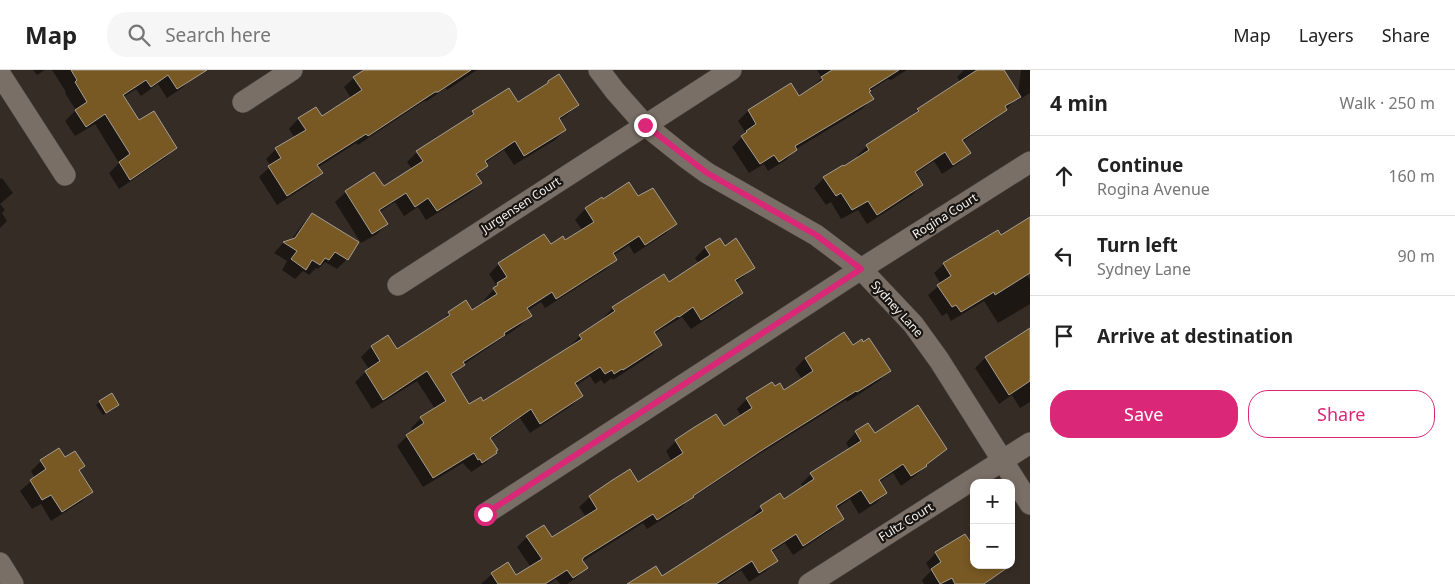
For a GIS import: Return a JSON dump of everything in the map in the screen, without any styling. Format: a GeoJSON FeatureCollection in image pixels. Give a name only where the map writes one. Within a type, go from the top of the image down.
{"type":"FeatureCollection","features":[{"type":"Feature","properties":{"kind":"street"},"geometry":{"type":"LineString","coordinates":[[243,102],[292,70]]}},
{"type":"Feature","properties":{"kind":"street","name":"Sydney Lane"},"geometry":{"type":"LineString","coordinates":[[599,70],[624,103],[645,125],[707,173],[816,235],[861,269],[914,324],[939,360],[1030,504]]}},
{"type":"Feature","properties":{"kind":"street","name":"Jurgensen Court"},"geometry":{"type":"LineString","coordinates":[[398,285],[731,70]]}},
{"type":"Feature","properties":{"kind":"street"},"geometry":{"type":"LineString","coordinates":[[0,74],[65,175]]}},
{"type":"Feature","properties":{"kind":"street","name":"Rogina Court"},"geometry":{"type":"LineString","coordinates":[[485,514],[861,269],[1030,162]]}},
{"type":"Feature","properties":{"kind":"street","name":"Fultz Court"},"geometry":{"type":"LineString","coordinates":[[809,584],[1030,443]]}},
{"type":"Feature","properties":{"kind":"street"},"geometry":{"type":"LineString","coordinates":[[0,563],[13,584]]}},
{"type":"Feature","properties":{"kind":"building"},"geometry":{"type":"Polygon","coordinates":[[[71,70],[207,70],[177,89],[168,75],[151,87],[146,80],[123,95],[139,120],[154,111],[177,148],[130,180],[119,162],[130,154],[105,114],[86,127],[75,110],[87,102],[75,82],[77,80],[71,70]]]}},
{"type":"Feature","properties":{"kind":"building"},"geometry":{"type":"Polygon","coordinates":[[[364,70],[471,70],[368,136],[366,134],[317,165],[323,173],[287,196],[268,166],[281,158],[275,148],[306,130],[298,118],[316,107],[322,116],[362,90],[353,77],[364,70]]]}},
{"type":"Feature","properties":{"kind":"building"},"geometry":{"type":"Polygon","coordinates":[[[832,70],[899,70],[869,89],[874,99],[795,146],[797,150],[779,162],[774,155],[760,164],[741,136],[756,124],[748,110],[791,83],[799,96],[823,80],[821,77],[832,70]]]}},
{"type":"Feature","properties":{"kind":"building"},"geometry":{"type":"Polygon","coordinates":[[[977,70],[1004,70],[1021,97],[1005,106],[1007,110],[962,140],[971,153],[953,165],[945,152],[915,172],[923,185],[877,215],[868,201],[852,210],[841,193],[836,196],[823,177],[869,150],[866,145],[919,111],[917,109],[977,70]]]}},
{"type":"Feature","properties":{"kind":"building"},"geometry":{"type":"Polygon","coordinates":[[[559,74],[579,105],[559,118],[566,130],[524,156],[515,141],[485,161],[488,166],[476,174],[482,183],[437,211],[428,198],[415,207],[406,193],[379,210],[388,224],[372,234],[345,191],[374,172],[384,186],[423,161],[416,151],[474,114],[472,111],[509,88],[518,102],[559,74]]]}},
{"type":"Feature","properties":{"kind":"building"},"geometry":{"type":"Polygon","coordinates":[[[629,182],[638,196],[653,188],[677,224],[645,245],[639,236],[613,253],[617,260],[556,299],[552,292],[527,308],[532,316],[463,362],[465,365],[451,374],[469,404],[481,397],[483,401],[582,339],[579,335],[615,311],[612,307],[664,274],[669,282],[710,255],[705,247],[720,238],[725,246],[736,238],[755,268],[735,280],[743,293],[701,320],[693,307],[654,332],[662,345],[614,374],[612,370],[605,374],[600,367],[575,383],[583,396],[540,424],[531,409],[490,438],[498,450],[496,451],[497,453],[482,463],[474,453],[433,478],[406,435],[424,423],[420,417],[446,401],[427,371],[383,400],[365,371],[380,361],[371,346],[388,335],[397,349],[450,315],[448,312],[466,300],[472,310],[497,294],[493,288],[507,277],[498,263],[544,234],[551,244],[563,236],[565,240],[594,222],[585,208],[629,182]]]}},
{"type":"Feature","properties":{"kind":"building"},"geometry":{"type":"Polygon","coordinates":[[[312,213],[359,242],[348,260],[335,252],[329,260],[325,258],[320,265],[312,260],[306,270],[291,259],[297,251],[283,242],[295,238],[312,213]]]}},
{"type":"Feature","properties":{"kind":"building"},"geometry":{"type":"Polygon","coordinates":[[[1030,217],[1030,273],[995,295],[994,292],[961,312],[956,305],[952,307],[937,285],[951,276],[943,263],[998,230],[1001,235],[1030,217]]]}},
{"type":"Feature","properties":{"kind":"building"},"geometry":{"type":"Polygon","coordinates":[[[1030,328],[1030,381],[1009,395],[985,357],[1030,328]]]}},
{"type":"Feature","properties":{"kind":"building"},"geometry":{"type":"Polygon","coordinates":[[[844,332],[853,345],[862,339],[863,342],[869,338],[891,371],[759,452],[657,520],[653,514],[584,557],[582,560],[588,568],[573,578],[567,570],[545,584],[498,584],[491,573],[508,562],[516,575],[542,559],[526,536],[544,525],[552,537],[597,509],[589,496],[611,481],[630,469],[638,482],[683,453],[675,440],[693,428],[716,414],[724,426],[752,408],[746,398],[772,382],[775,386],[780,383],[784,390],[813,371],[805,358],[844,332]]]}},
{"type":"Feature","properties":{"kind":"building"},"geometry":{"type":"Polygon","coordinates":[[[112,393],[119,405],[106,413],[99,401],[112,393]]]}},
{"type":"Feature","properties":{"kind":"building"},"geometry":{"type":"Polygon","coordinates":[[[918,405],[947,449],[927,466],[911,476],[903,464],[879,480],[887,493],[870,504],[861,490],[836,506],[844,519],[803,546],[796,534],[771,550],[778,561],[759,573],[752,561],[716,584],[627,584],[656,566],[662,576],[763,511],[760,506],[780,493],[784,499],[814,479],[810,473],[861,441],[855,431],[868,423],[875,433],[918,405]]]}},
{"type":"Feature","properties":{"kind":"building"},"geometry":{"type":"Polygon","coordinates":[[[59,448],[65,457],[75,451],[85,466],[79,470],[93,492],[62,512],[51,495],[42,500],[30,480],[46,469],[40,460],[59,448]]]}},
{"type":"Feature","properties":{"kind":"building"},"geometry":{"type":"Polygon","coordinates":[[[965,534],[970,541],[970,569],[1005,569],[984,584],[955,584],[952,578],[940,584],[931,569],[941,562],[935,552],[965,534]]]}},
{"type":"Feature","properties":{"kind":"route"},"geometry":{"type":"LineString","coordinates":[[485,514],[861,269],[816,235],[707,173],[645,125]]}}]}
